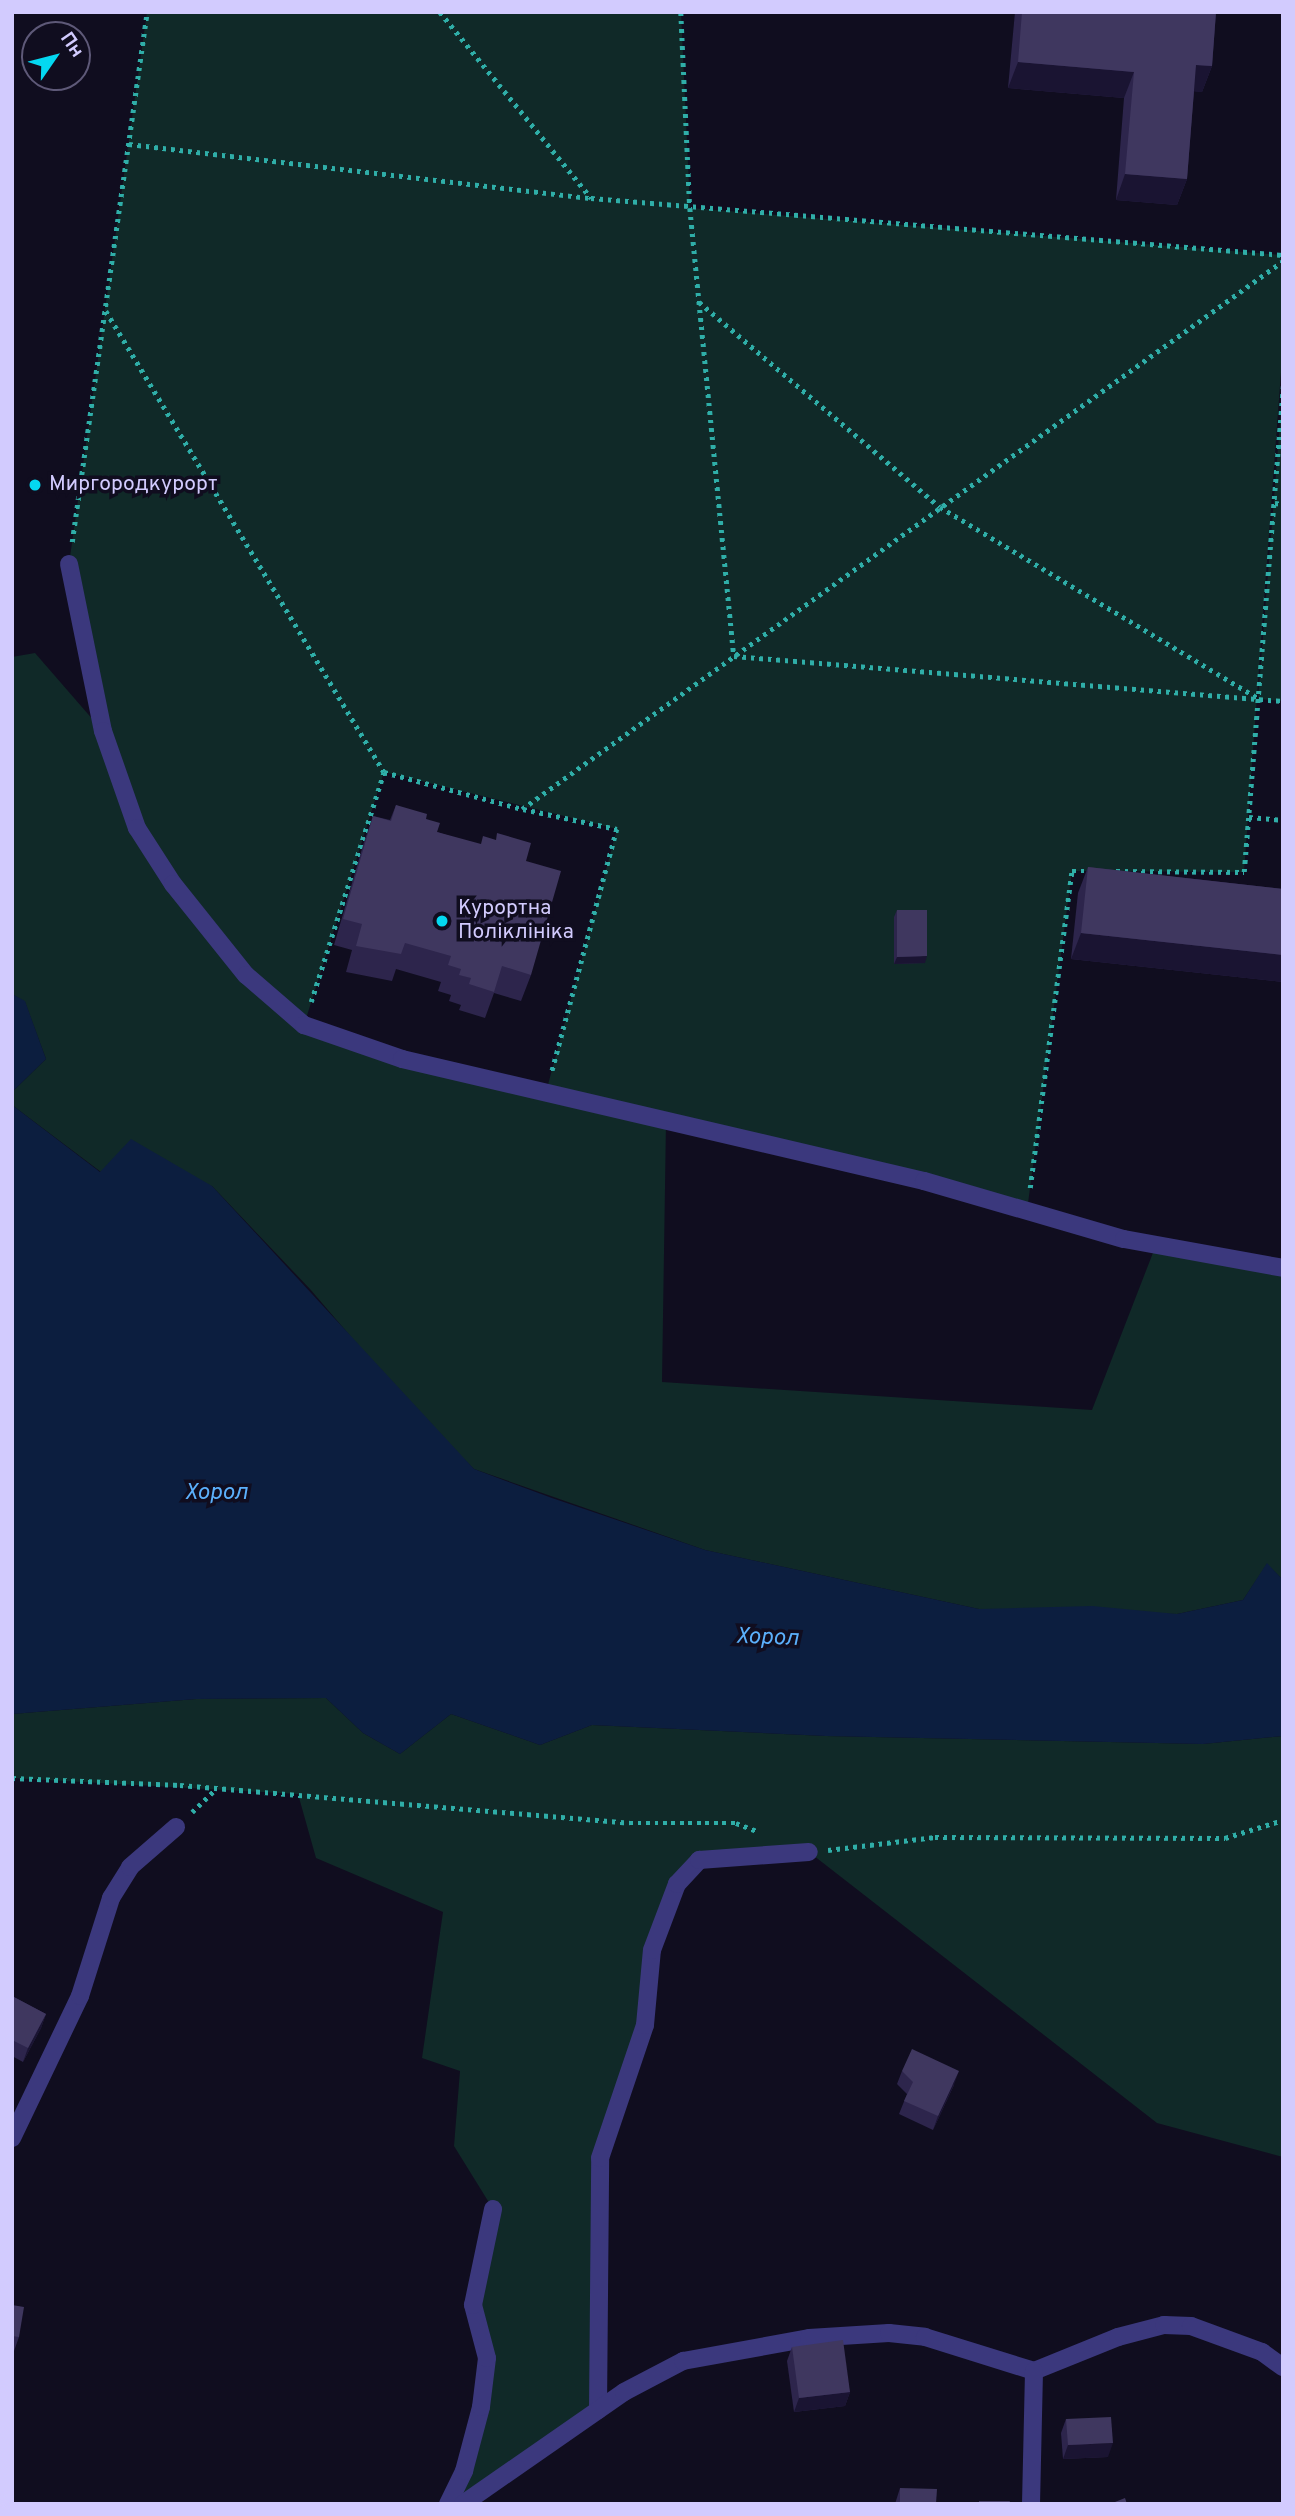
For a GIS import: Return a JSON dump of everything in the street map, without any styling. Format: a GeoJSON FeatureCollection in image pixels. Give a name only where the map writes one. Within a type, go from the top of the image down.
{"type":"FeatureCollection","features":[{"type":"Feature","properties":{"kind":"street"},"geometry":{"type":"LineString","coordinates":[[69,564],[103,731],[138,828],[173,884],[246,975],[304,1025],[402,1059],[924,1181],[1124,1239],[1283,1268]]}},
{"type":"Feature","properties":{"kind":"street"},"geometry":{"type":"LineString","coordinates":[[12,2138],[80,1996],[111,1898],[130,1867],[176,1827]]}},
{"type":"Feature","properties":{"kind":"street"},"geometry":{"type":"LineString","coordinates":[[598,2410],[600,2158],[645,2025],[653,1950],[677,1884],[699,1860],[809,1852]]}},
{"type":"Feature","properties":{"kind":"street"},"geometry":{"type":"LineString","coordinates":[[448,2504],[464,2471],[481,2407],[487,2358],[473,2305],[493,2209]]}},
{"type":"Feature","properties":{"kind":"street"},"geometry":{"type":"LineString","coordinates":[[463,2504],[598,2410],[684,2361],[808,2338],[889,2333],[925,2337],[1034,2371],[1118,2337],[1164,2325],[1191,2326],[1262,2352],[1283,2367]]}},
{"type":"Feature","properties":{"kind":"street"},"geometry":{"type":"LineString","coordinates":[[1031,2504],[1034,2371]]}},
{"type":"Feature","properties":{"kind":"path"},"geometry":{"type":"LineString","coordinates":[[69,564],[147,12]]}},
{"type":"Feature","properties":{"kind":"path"},"geometry":{"type":"LineString","coordinates":[[440,12],[591,198]]}},
{"type":"Feature","properties":{"kind":"path"},"geometry":{"type":"LineString","coordinates":[[681,12],[690,208],[734,656]]}},
{"type":"Feature","properties":{"kind":"path"},"geometry":{"type":"LineString","coordinates":[[129,144],[690,208],[1283,255]]}},
{"type":"Feature","properties":{"kind":"path"},"geometry":{"type":"LineString","coordinates":[[522,809],[1283,261]]}},
{"type":"Feature","properties":{"kind":"path"},"geometry":{"type":"LineString","coordinates":[[699,302],[940,508],[1258,699]]}},
{"type":"Feature","properties":{"kind":"path"},"geometry":{"type":"LineString","coordinates":[[105,309],[384,772],[522,809],[617,829],[546,1093]]}},
{"type":"Feature","properties":{"kind":"path"},"geometry":{"type":"LineString","coordinates":[[1111,871],[1244,872],[1283,383]]}},
{"type":"Feature","properties":{"kind":"path"},"geometry":{"type":"LineString","coordinates":[[1275,503],[1283,504]]}},
{"type":"Feature","properties":{"kind":"path"},"geometry":{"type":"LineString","coordinates":[[734,656],[1283,701]]}},
{"type":"Feature","properties":{"kind":"path"},"geometry":{"type":"LineString","coordinates":[[304,1025],[384,772]]}},
{"type":"Feature","properties":{"kind":"path"},"geometry":{"type":"LineString","coordinates":[[1249,817],[1283,820]]}},
{"type":"Feature","properties":{"kind":"path"},"geometry":{"type":"LineString","coordinates":[[1027,1210],[1072,870],[1098,871]]}},
{"type":"Feature","properties":{"kind":"path"},"geometry":{"type":"LineString","coordinates":[[12,1778],[217,1788],[629,1823],[736,1823],[761,1833]]}},
{"type":"Feature","properties":{"kind":"path"},"geometry":{"type":"LineString","coordinates":[[176,1827],[217,1788]]}},
{"type":"Feature","properties":{"kind":"path"},"geometry":{"type":"LineString","coordinates":[[809,1852],[935,1837],[1225,1838],[1283,1821]]}},
{"type":"Feature","properties":{"kind":"green space"},"geometry":{"type":"Polygon","coordinates":[[[147,12],[681,12],[690,208],[1283,255],[1283,345],[1244,872],[1072,871],[1027,1211],[666,1122],[662,1382],[1092,1410],[1156,1245],[1283,1268],[1283,1580],[1267,1564],[1243,1600],[1177,1614],[979,1609],[705,1550],[474,1469],[406,1401],[310,1289],[212,1186],[101,1172],[12,1105],[12,1092],[46,1059],[25,1002],[12,994],[12,657],[35,653],[101,729],[69,564],[147,12]],[[384,772],[304,1025],[546,1092],[617,829],[384,772]]]}},
{"type":"Feature","properties":{"kind":"green space"},"geometry":{"type":"Polygon","coordinates":[[[1283,398],[1283,701],[1258,699],[1283,398]]]}},
{"type":"Feature","properties":{"kind":"green space"},"geometry":{"type":"Polygon","coordinates":[[[326,1698],[363,1733],[400,1754],[451,1714],[540,1745],[592,1725],[826,1736],[1203,1744],[1283,1736],[1283,2157],[1157,2123],[809,1852],[699,1860],[653,1950],[645,2025],[600,2158],[598,2410],[448,2504],[487,2358],[473,2305],[493,2209],[454,2146],[460,2071],[422,2058],[443,1912],[316,1858],[298,1794],[12,1778],[12,1714],[196,1699],[326,1698]]]}},
{"type":"Feature","properties":{"kind":"water"},"geometry":{"type":"Polygon","coordinates":[[[12,994],[25,1001],[46,1059],[12,1092],[12,994]]]}},
{"type":"Feature","properties":{"kind":"water","name":"Хорол"},"geometry":{"type":"Polygon","coordinates":[[[12,1105],[100,1172],[131,1139],[212,1186],[474,1469],[552,1498],[705,1550],[979,1609],[1092,1606],[1177,1614],[1243,1600],[1267,1563],[1283,1580],[1283,1736],[1203,1744],[826,1736],[592,1725],[540,1745],[451,1714],[400,1754],[363,1733],[326,1698],[196,1699],[12,1714],[12,1105]]]}},
{"type":"Feature","properties":{"kind":"building"},"geometry":{"type":"Polygon","coordinates":[[[1022,12],[1216,12],[1212,66],[1196,65],[1187,179],[1125,174],[1134,72],[1018,62],[1022,12]]]}},
{"type":"Feature","properties":{"kind":"building","name":"Курортна Поліклініка"},"geometry":{"type":"Polygon","coordinates":[[[396,805],[427,814],[426,819],[440,823],[437,832],[481,844],[483,836],[496,840],[497,833],[531,843],[526,861],[561,871],[531,975],[502,966],[494,992],[469,984],[471,978],[459,975],[461,969],[448,965],[451,956],[405,943],[401,954],[356,946],[362,924],[343,919],[373,816],[391,821],[396,805]]]}},
{"type":"Feature","properties":{"kind":"building"},"geometry":{"type":"Polygon","coordinates":[[[1088,867],[1283,889],[1283,955],[1081,933],[1088,867]]]}},
{"type":"Feature","properties":{"kind":"building"},"geometry":{"type":"Polygon","coordinates":[[[897,910],[927,910],[927,956],[897,957],[897,910]]]}},
{"type":"Feature","properties":{"kind":"building"},"geometry":{"type":"Polygon","coordinates":[[[12,1996],[46,2014],[28,2048],[12,2040],[12,1996]]]}},
{"type":"Feature","properties":{"kind":"building"},"geometry":{"type":"Polygon","coordinates":[[[912,2049],[959,2071],[938,2116],[904,2101],[913,2082],[902,2071],[912,2049]]]}},
{"type":"Feature","properties":{"kind":"building"},"geometry":{"type":"Polygon","coordinates":[[[12,2305],[24,2307],[19,2337],[12,2336],[12,2305]]]}},
{"type":"Feature","properties":{"kind":"building"},"geometry":{"type":"Polygon","coordinates":[[[843,2340],[850,2392],[799,2398],[792,2347],[843,2340]]]}},
{"type":"Feature","properties":{"kind":"building"},"geometry":{"type":"Polygon","coordinates":[[[1111,2417],[1113,2443],[1068,2445],[1066,2419],[1111,2417]]]}},
{"type":"Feature","properties":{"kind":"building"},"geometry":{"type":"Polygon","coordinates":[[[900,2488],[937,2489],[936,2504],[900,2504],[900,2488]]]}},
{"type":"Feature","properties":{"kind":"building"},"geometry":{"type":"Polygon","coordinates":[[[1125,2498],[1127,2504],[1110,2504],[1125,2498]]]}},
{"type":"Feature","properties":{"kind":"building"},"geometry":{"type":"Polygon","coordinates":[[[979,2501],[1010,2501],[1009,2504],[979,2504],[979,2501]]]}},
{"type":"Feature","properties":{"kind":"place","name":"Миргородкурорт"},"geometry":{"type":"Point","coordinates":[35,485]}},
{"type":"Feature","properties":{"kind":"place","name":"Курортна Поліклініка"},"geometry":{"type":"Point","coordinates":[442,921]}}]}
